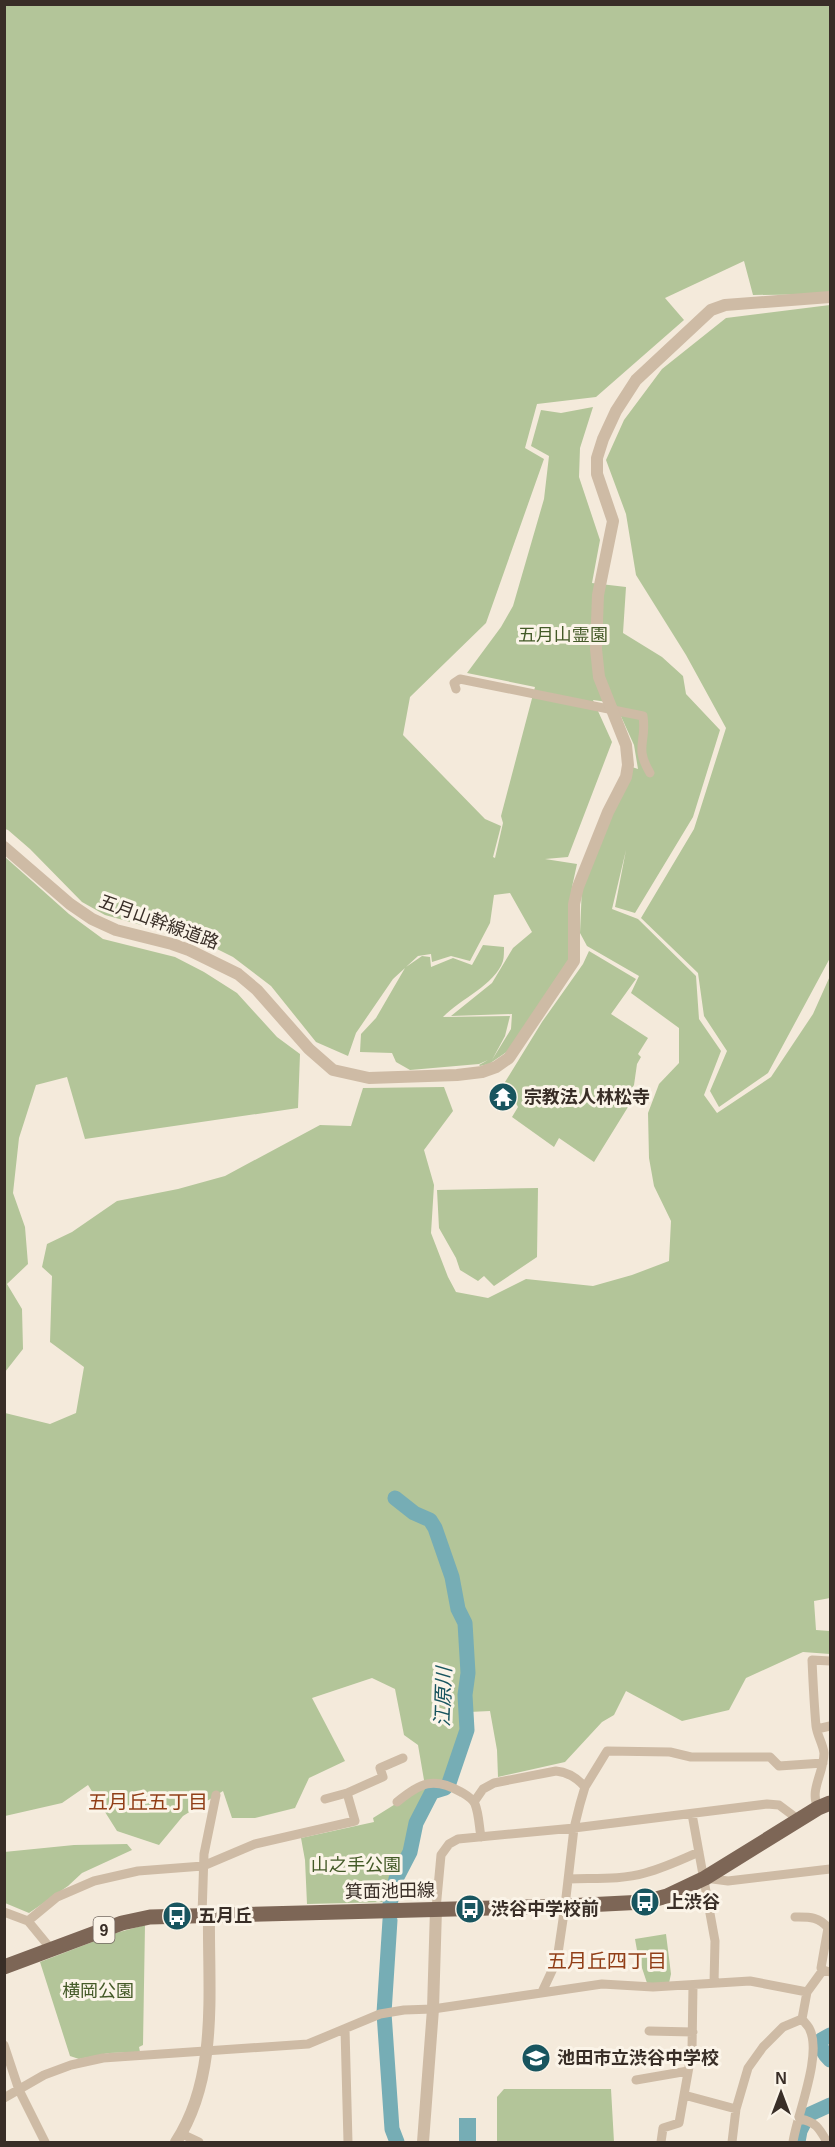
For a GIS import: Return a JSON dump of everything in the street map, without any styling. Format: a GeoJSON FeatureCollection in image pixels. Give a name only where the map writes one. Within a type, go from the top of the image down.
{"type":"FeatureCollection","features":[{"type":"Feature","properties":{"kind":"main road","name":"箕面池田線"},"geometry":{"type":"LineString","coordinates":[[4,1967],[122,1923],[150,1917],[645,1902],[667,1896],[705,1878],[824,1806]]}},
{"type":"Feature","properties":{"kind":"street","name":"五月山幹線道路"},"geometry":{"type":"LineString","coordinates":[[4,847],[70,904],[92,919],[116,930],[189,950],[238,974],[257,990],[309,1049],[333,1070],[369,1078],[458,1075],[482,1072],[509,1058],[574,961],[574,904],[578,887],[608,812],[626,777],[628,765],[626,745],[599,677],[596,649],[598,595],[613,521],[597,474],[597,458],[603,439],[616,411],[636,380],[711,310],[725,306],[831,297]]}},
{"type":"Feature","properties":{"kind":"street"},"geometry":{"type":"LineString","coordinates":[[456,689],[454,683],[460,679],[643,716],[645,729],[641,744],[642,759],[650,773]]}},
{"type":"Feature","properties":{"kind":"street"},"geometry":{"type":"LineString","coordinates":[[824,1806],[814,1801],[824,1750],[816,1729],[812,1660],[831,1661]]}},
{"type":"Feature","properties":{"kind":"street"},"geometry":{"type":"LineString","coordinates":[[816,1729],[831,1725]]}},
{"type":"Feature","properties":{"kind":"street"},"geometry":{"type":"LineString","coordinates":[[542,1992],[557,1960],[566,1906],[574,1828],[585,1787],[607,1751],[670,1752],[690,1757],[770,1757],[779,1766],[823,1763]]}},
{"type":"Feature","properties":{"kind":"street"},"geometry":{"type":"LineString","coordinates":[[325,1799],[347,1793],[383,1777],[380,1768],[403,1758]]}},
{"type":"Feature","properties":{"kind":"street"},"geometry":{"type":"LineString","coordinates":[[474,1802],[483,1789],[494,1783],[556,1771],[576,1778],[585,1787]]}},
{"type":"Feature","properties":{"kind":"street"},"geometry":{"type":"LineString","coordinates":[[397,1802],[425,1783],[447,1785],[474,1802],[481,1837]]}},
{"type":"Feature","properties":{"kind":"street"},"geometry":{"type":"LineString","coordinates":[[28,1921],[57,1898],[94,1881],[138,1871],[202,1866],[255,1844],[355,1821],[347,1793]]}},
{"type":"Feature","properties":{"kind":"street"},"geometry":{"type":"LineString","coordinates":[[200,2142],[179,2138],[198,2092],[207,2051],[202,1866],[216,1795]]}},
{"type":"Feature","properties":{"kind":"street"},"geometry":{"type":"LineString","coordinates":[[423,2142],[433,2009],[436,1910],[441,1855],[448,1844],[458,1839],[574,1828],[767,1804],[780,1805],[799,1820]]}},
{"type":"Feature","properties":{"kind":"street"},"geometry":{"type":"LineString","coordinates":[[692,1814],[715,1941],[714,1983]]}},
{"type":"Feature","properties":{"kind":"street"},"geometry":{"type":"LineString","coordinates":[[568,1879],[643,1874],[664,1868],[699,1852]]}},
{"type":"Feature","properties":{"kind":"street"},"geometry":{"type":"LineString","coordinates":[[705,1878],[729,1881],[831,1869]]}},
{"type":"Feature","properties":{"kind":"street"},"geometry":{"type":"LineString","coordinates":[[4,1912],[28,1921],[51,1949]]}},
{"type":"Feature","properties":{"kind":"street"},"geometry":{"type":"LineString","coordinates":[[793,2142],[800,2119],[813,2046],[810,2030],[802,2019],[807,1992],[827,1971],[820,1968],[829,1927],[815,1918],[795,1917]]}},
{"type":"Feature","properties":{"kind":"street"},"geometry":{"type":"LineString","coordinates":[[4,2098],[44,2075],[71,2065],[103,2058],[308,2044],[380,2014],[404,2010],[433,2009],[602,1984],[653,1987],[750,1981],[807,1992]]}},
{"type":"Feature","properties":{"kind":"street"},"geometry":{"type":"LineString","coordinates":[[661,2142],[663,2128],[679,2123],[692,2050],[693,1986]]}},
{"type":"Feature","properties":{"kind":"street"},"geometry":{"type":"LineString","coordinates":[[732,2142],[736,2109],[748,2068],[763,2047],[783,2027],[802,2019]]}},
{"type":"Feature","properties":{"kind":"street"},"geometry":{"type":"LineString","coordinates":[[345,2029],[348,2142]]}},
{"type":"Feature","properties":{"kind":"street"},"geometry":{"type":"LineString","coordinates":[[649,2031],[693,2032]]}},
{"type":"Feature","properties":{"kind":"street"},"geometry":{"type":"LineString","coordinates":[[4,2045],[19,2090],[45,2142]]}},
{"type":"Feature","properties":{"kind":"street"},"geometry":{"type":"LineString","coordinates":[[636,2080],[688,2071]]}},
{"type":"Feature","properties":{"kind":"street"},"geometry":{"type":"LineString","coordinates":[[684,2096],[736,2109]]}},
{"type":"Feature","properties":{"kind":"street"},"geometry":{"type":"LineString","coordinates":[[800,2119],[813,2121],[820,2128],[826,2142]]}},
{"type":"Feature","properties":{"kind":"green space","name":"五月山霊園"},"geometry":{"type":"Polygon","coordinates":[[[4,5],[830,5],[830,294],[753,295],[744,261],[665,298],[684,320],[596,397],[537,404],[525,448],[544,459],[486,623],[410,697],[403,735],[485,819],[501,826],[493,857],[495,858],[503,823],[501,816],[535,687],[467,673],[501,627],[513,606],[544,499],[549,456],[531,446],[541,410],[561,413],[593,407],[580,448],[579,477],[600,540],[592,583],[626,587],[623,633],[662,657],[683,676],[686,694],[720,730],[693,817],[635,913],[615,907],[626,850],[612,909],[638,919],[696,976],[699,1019],[721,1051],[704,1095],[717,1113],[771,1077],[813,1014],[830,976],[830,1598],[814,1601],[816,1630],[830,1631],[830,1654],[803,1652],[746,1678],[729,1710],[682,1721],[626,1691],[614,1715],[602,1722],[565,1762],[498,1777],[497,1750],[490,1711],[469,1712],[447,1787],[424,1780],[418,1745],[404,1735],[395,1689],[372,1678],[312,1698],[345,1761],[309,1778],[295,1808],[255,1818],[232,1818],[223,1791],[183,1816],[159,1845],[117,1831],[88,1785],[62,1803],[5,1816],[5,1413],[50,1424],[76,1413],[84,1367],[50,1342],[52,1276],[42,1267],[47,1244],[72,1232],[117,1201],[178,1189],[225,1176],[320,1125],[351,1126],[363,1088],[444,1087],[453,1111],[424,1150],[434,1185],[431,1233],[456,1292],[488,1298],[526,1279],[593,1286],[632,1275],[669,1261],[671,1221],[654,1186],[649,1158],[648,1113],[659,1084],[679,1063],[679,1028],[631,993],[639,976],[587,946],[580,933],[582,886],[632,767],[638,769],[634,745],[615,703],[593,700],[612,742],[568,857],[545,859],[577,864],[572,887],[568,961],[508,1051],[489,1064],[480,1066],[488,1060],[479,1064],[410,1070],[396,1062],[392,1053],[360,1052],[361,1034],[376,1018],[405,968],[393,979],[356,1033],[348,1056],[316,1042],[271,986],[233,957],[203,942],[105,915],[82,902],[30,849],[5,829],[4,5]],[[510,893],[494,895],[490,923],[470,961],[451,956],[432,962],[431,954],[418,956],[406,967],[422,956],[430,957],[431,967],[453,958],[472,965],[483,945],[504,947],[503,961],[493,977],[443,1017],[510,1016],[505,1036],[492,1060],[511,1029],[512,1014],[451,1016],[492,983],[513,948],[532,932],[510,893]]]}},
{"type":"Feature","properties":{"kind":"green space"},"geometry":{"type":"Polygon","coordinates":[[[830,305],[830,958],[768,1073],[719,1107],[710,1091],[727,1051],[704,1016],[698,973],[641,918],[694,829],[726,728],[686,655],[636,575],[626,514],[606,460],[624,420],[662,369],[726,318],[830,305]]]}},
{"type":"Feature","properties":{"kind":"green space"},"geometry":{"type":"Polygon","coordinates":[[[5,857],[69,914],[103,939],[175,957],[237,993],[277,1037],[300,1054],[298,1108],[85,1139],[67,1077],[36,1085],[19,1138],[13,1193],[25,1227],[28,1264],[7,1284],[22,1309],[23,1349],[5,1372],[5,857]]]}},
{"type":"Feature","properties":{"kind":"green space"},"geometry":{"type":"Polygon","coordinates":[[[589,951],[636,979],[611,1014],[648,1038],[638,1054],[641,1057],[637,1064],[634,1085],[622,1103],[628,1107],[594,1162],[559,1138],[554,1147],[512,1117],[518,1107],[505,1082],[542,1022],[583,964],[589,951]]]}},
{"type":"Feature","properties":{"kind":"green space"},"geometry":{"type":"Polygon","coordinates":[[[538,1188],[537,1257],[494,1286],[484,1276],[478,1281],[460,1270],[439,1228],[437,1190],[538,1188]]]}},
{"type":"Feature","properties":{"kind":"green space","name":"山之手公園"},"geometry":{"type":"Polygon","coordinates":[[[441,1787],[433,1789],[429,1794],[414,1822],[409,1852],[394,1880],[389,1902],[307,1904],[305,1860],[301,1838],[374,1822],[373,1818],[421,1788],[441,1787]]]}},
{"type":"Feature","properties":{"kind":"green space"},"geometry":{"type":"Polygon","coordinates":[[[127,1844],[132,1850],[82,1873],[68,1886],[29,1913],[5,1903],[4,1852],[74,1845],[127,1844]]]}},
{"type":"Feature","properties":{"kind":"green space","name":"横岡公園"},"geometry":{"type":"Polygon","coordinates":[[[145,1925],[143,2045],[139,2047],[140,2052],[109,2053],[79,2059],[70,2056],[40,1962],[116,1933],[145,1925]]]}},
{"type":"Feature","properties":{"kind":"green space"},"geometry":{"type":"Polygon","coordinates":[[[666,1934],[671,1974],[669,1983],[647,1983],[635,1939],[666,1934]]]}},
{"type":"Feature","properties":{"kind":"green space"},"geometry":{"type":"Polygon","coordinates":[[[504,2089],[611,2089],[614,2142],[497,2142],[497,2097],[504,2089]]]}},
{"type":"Feature","properties":{"kind":"water"},"geometry":{"type":"Polygon","coordinates":[[[459,2118],[476,2118],[476,2142],[459,2142],[459,2118]]]}},
{"type":"Feature","properties":{"kind":"waterway","name":"江原川"},"geometry":{"type":"LineString","coordinates":[[390,1904],[396,1879],[410,1852],[416,1823],[432,1792],[445,1788],[449,1783],[467,1730],[465,1695],[468,1673],[465,1623],[458,1609],[452,1577],[435,1528],[430,1520],[414,1513],[395,1498]]}},
{"type":"Feature","properties":{"kind":"waterway","name":"江原川"},"geometry":{"type":"LineString","coordinates":[[390,1920],[384,2013],[392,2129],[397,2142]]}},
{"type":"Feature","properties":{"kind":"waterway"},"geometry":{"type":"LineString","coordinates":[[830,2035],[821,2040],[823,2051],[830,2060]]}},
{"type":"Feature","properties":{"kind":"waterway"},"geometry":{"type":"LineString","coordinates":[[798,2142],[800,2131],[808,2115],[830,2105]]}},
{"type":"Feature","properties":{"kind":"place","name":"宗教法人林松寺"},"geometry":{"type":"Point","coordinates":[503,1097]}},
{"type":"Feature","properties":{"kind":"place","name":"上渋谷"},"geometry":{"type":"Point","coordinates":[645,1902]}},
{"type":"Feature","properties":{"kind":"place","name":"渋谷中学校前"},"geometry":{"type":"Point","coordinates":[470,1909]}},
{"type":"Feature","properties":{"kind":"place","name":"五月丘"},"geometry":{"type":"Point","coordinates":[177,1916]}},
{"type":"Feature","properties":{"kind":"place","name":"池田市立渋谷中学校"},"geometry":{"type":"Point","coordinates":[536,2058]}},
{"type":"Feature","properties":{"kind":"district","name":"五月丘五丁目"},"geometry":{"type":"Point","coordinates":[148,1802]}},
{"type":"Feature","properties":{"kind":"district","name":"五月丘四丁目"},"geometry":{"type":"Point","coordinates":[607,1961]}}]}
